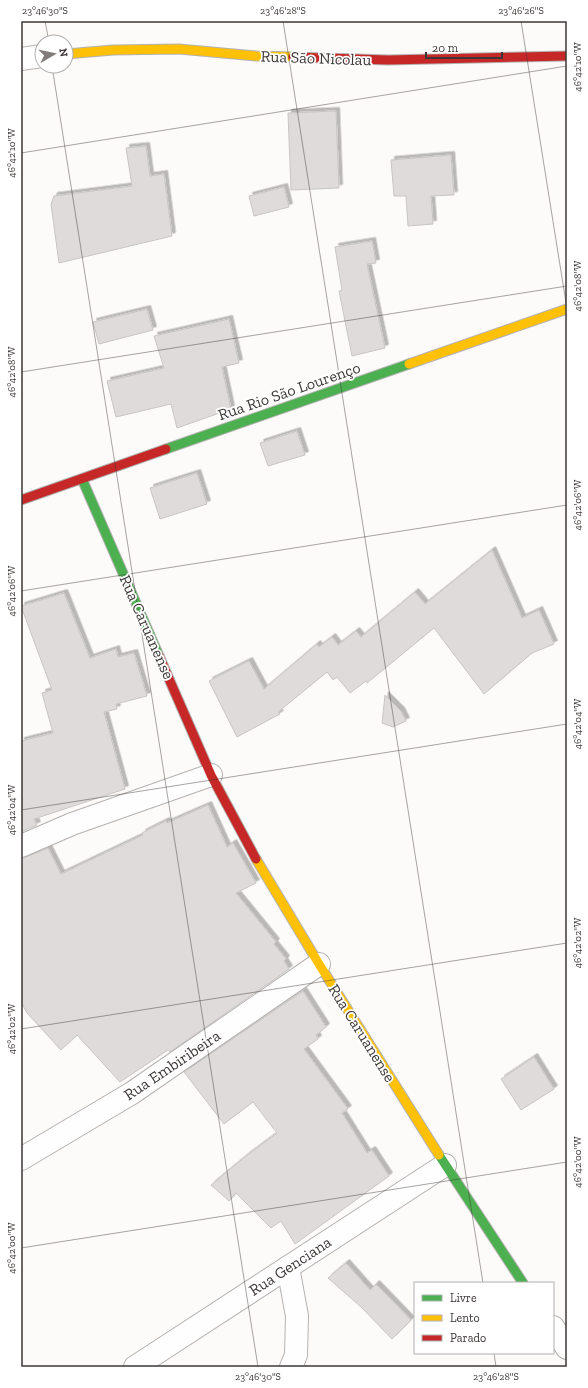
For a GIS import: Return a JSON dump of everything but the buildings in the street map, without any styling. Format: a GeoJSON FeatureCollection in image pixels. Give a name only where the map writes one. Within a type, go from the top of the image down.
{"type":"FeatureCollection","features":[{"type":"Feature","properties":{"kind":"street","name":"Rua São Nicolau"},"geometry":{"type":"LineString","coordinates":[[74,53],[113,50],[179,49],[256,56],[388,60],[567,56]]}},
{"type":"Feature","properties":{"kind":"street"},"geometry":{"type":"LineString","coordinates":[[21,59],[34,57]]}},
{"type":"Feature","properties":{"kind":"street","name":"Rua Rio São Lourenço"},"geometry":{"type":"LineString","coordinates":[[21,500],[567,310]]}},
{"type":"Feature","properties":{"kind":"street","name":"Rua Caruanense"},"geometry":{"type":"LineString","coordinates":[[82,479],[211,775],[250,848],[319,964],[444,1165],[523,1282]]}},
{"type":"Feature","properties":{"kind":"street"},"geometry":{"type":"LineString","coordinates":[[21,846],[72,824],[211,775]]}},
{"type":"Feature","properties":{"kind":"street","name":"Rua Embiribeira"},"geometry":{"type":"LineString","coordinates":[[21,1159],[132,1093],[319,964]]}},
{"type":"Feature","properties":{"kind":"street","name":"Rua Genciana"},"geometry":{"type":"LineString","coordinates":[[135,1367],[444,1165]]}},
{"type":"Feature","properties":{"kind":"street"},"geometry":{"type":"LineString","coordinates":[[288,1267],[297,1316],[296,1355],[291,1367]]}},
{"type":"Feature","properties":{"kind":"street"},"geometry":{"type":"LineString","coordinates":[[554,1328],[567,1348]]}},
{"type":"Feature","properties":{"kind":"traffic: fast"},"geometry":{"type":"LineString","coordinates":[[166,449],[409,364]]}},
{"type":"Feature","properties":{"kind":"traffic: fast"},"geometry":{"type":"LineString","coordinates":[[82,479],[159,656]]}},
{"type":"Feature","properties":{"kind":"traffic: fast"},"geometry":{"type":"LineString","coordinates":[[439,1155],[522,1282]]}},
{"type":"Feature","properties":{"kind":"traffic: slow"},"geometry":{"type":"LineString","coordinates":[[74,53],[113,50],[179,49],[256,56],[293,57]]}},
{"type":"Feature","properties":{"kind":"traffic: slow"},"geometry":{"type":"LineString","coordinates":[[409,364],[567,309]]}},
{"type":"Feature","properties":{"kind":"traffic: slow"},"geometry":{"type":"LineString","coordinates":[[256,859],[319,964],[439,1155]]}},
{"type":"Feature","properties":{"kind":"traffic: jam"},"geometry":{"type":"LineString","coordinates":[[293,57],[388,60],[567,56]]}},
{"type":"Feature","properties":{"kind":"traffic: jam"},"geometry":{"type":"LineString","coordinates":[[21,500],[166,449]]}},
{"type":"Feature","properties":{"kind":"traffic: jam"},"geometry":{"type":"LineString","coordinates":[[159,656],[211,775],[256,859]]}}]}
